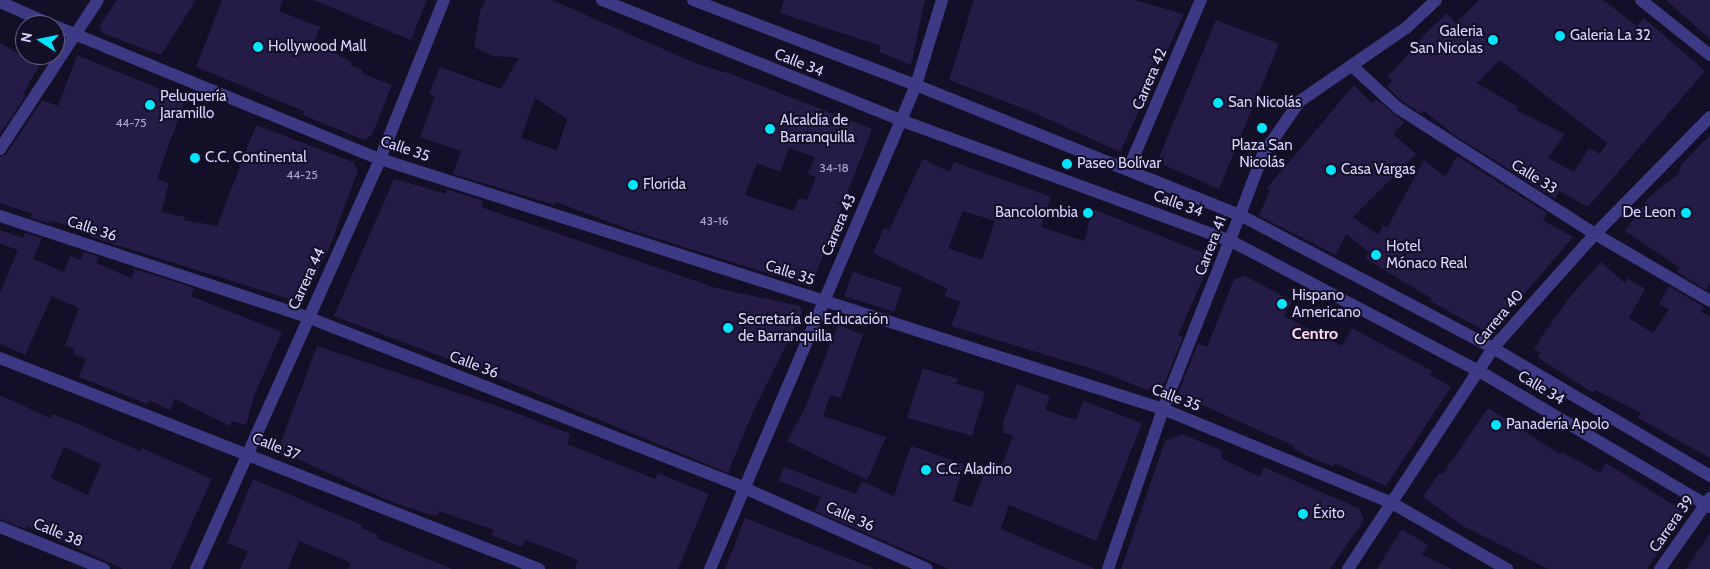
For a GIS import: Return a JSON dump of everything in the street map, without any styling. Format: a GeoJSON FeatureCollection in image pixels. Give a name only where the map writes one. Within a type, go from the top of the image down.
{"type":"FeatureCollection","features":[{"type":"Feature","properties":{"kind":"street"},"geometry":{"type":"LineString","coordinates":[[0,148],[98,0]]}},
{"type":"Feature","properties":{"kind":"street","name":"Carrera 44"},"geometry":{"type":"LineString","coordinates":[[196,569],[307,317],[380,159],[444,0]]}},
{"type":"Feature","properties":{"kind":"street","name":"Calle 34"},"geometry":{"type":"LineString","coordinates":[[602,0],[900,120],[1231,241],[1479,371],[1708,503]]}},
{"type":"Feature","properties":{"kind":"street","name":"Calle 34"},"geometry":{"type":"LineString","coordinates":[[693,0],[916,85],[1240,215],[1493,348],[1710,476]]}},
{"type":"Feature","properties":{"kind":"street","name":"Carrera 43"},"geometry":{"type":"LineString","coordinates":[[710,569],[742,488],[825,301],[916,85],[942,0]]}},
{"type":"Feature","properties":{"kind":"street","name":"Carrera 42"},"geometry":{"type":"LineString","coordinates":[[1128,170],[1201,0]]}},
{"type":"Feature","properties":{"kind":"street","name":"Carrera 41"},"geometry":{"type":"LineString","coordinates":[[1108,569],[1163,409],[1231,241],[1263,154],[1300,101],[1406,28],[1436,0]]}},
{"type":"Feature","properties":{"kind":"street"},"geometry":{"type":"LineString","coordinates":[[1641,0],[1710,55]]}},
{"type":"Feature","properties":{"kind":"street","name":"Calle 35"},"geometry":{"type":"LineString","coordinates":[[0,2],[29,15]]}},
{"type":"Feature","properties":{"kind":"street","name":"Calle 35"},"geometry":{"type":"LineString","coordinates":[[65,31],[380,159],[1163,409],[1392,503],[1507,569]]}},
{"type":"Feature","properties":{"kind":"street","name":"Calle 33"},"geometry":{"type":"LineString","coordinates":[[1352,66],[1398,108],[1595,234],[1710,301]]}},
{"type":"Feature","properties":{"kind":"street","name":"Carrera 40"},"geometry":{"type":"LineString","coordinates":[[1348,569],[1493,348],[1595,234],[1710,117]]}},
{"type":"Feature","properties":{"kind":"street","name":"Calle 36"},"geometry":{"type":"LineString","coordinates":[[0,216],[307,317],[742,488],[927,569]]}},
{"type":"Feature","properties":{"kind":"street","name":"Calle 37"},"geometry":{"type":"LineString","coordinates":[[0,358],[248,453],[538,569]]}},
{"type":"Feature","properties":{"kind":"street","name":"Carrera 39"},"geometry":{"type":"LineString","coordinates":[[1660,569],[1708,503]]}},
{"type":"Feature","properties":{"kind":"street","name":"Calle 38"},"geometry":{"type":"LineString","coordinates":[[0,527],[104,569]]}},
{"type":"Feature","properties":{"kind":"building"},"geometry":{"type":"Polygon","coordinates":[[[117,0],[196,0],[161,55],[102,33],[100,25],[117,0]]]}},
{"type":"Feature","properties":{"kind":"building","name":"Hollywood Mall"},"geometry":{"type":"Polygon","coordinates":[[[222,0],[283,0],[279,11],[320,27],[314,43],[352,62],[350,65],[363,70],[362,73],[392,85],[372,135],[364,140],[303,115],[304,111],[196,67],[222,0]]]}},
{"type":"Feature","properties":{"kind":"building"},"geometry":{"type":"Polygon","coordinates":[[[313,0],[427,0],[411,40],[313,0]]]}},
{"type":"Feature","properties":{"kind":"building"},"geometry":{"type":"Polygon","coordinates":[[[486,0],[552,0],[697,64],[731,74],[872,129],[814,279],[805,285],[633,231],[556,202],[555,205],[453,174],[461,151],[420,137],[435,96],[429,94],[440,67],[501,89],[519,58],[494,56],[474,47],[480,11],[486,0]],[[535,98],[521,138],[557,150],[567,119],[535,98]],[[789,148],[780,172],[757,163],[745,195],[794,211],[799,198],[807,200],[816,177],[808,174],[815,157],[789,148]]]}},
{"type":"Feature","properties":{"kind":"building"},"geometry":{"type":"Polygon","coordinates":[[[784,0],[925,0],[911,65],[879,52],[881,46],[780,13],[784,0]]]}},
{"type":"Feature","properties":{"kind":"building"},"geometry":{"type":"Polygon","coordinates":[[[974,0],[1134,0],[1184,14],[1120,152],[1030,111],[949,80],[974,0]]]}},
{"type":"Feature","properties":{"kind":"building"},"geometry":{"type":"Polygon","coordinates":[[[1479,0],[1603,0],[1637,26],[1644,18],[1705,71],[1588,207],[1559,191],[1555,199],[1453,134],[1424,111],[1422,114],[1403,102],[1387,87],[1392,80],[1388,77],[1426,33],[1447,13],[1456,23],[1479,0]],[[1500,60],[1477,83],[1518,107],[1516,110],[1565,134],[1548,158],[1574,172],[1589,148],[1600,154],[1607,143],[1500,60]]]}},
{"type":"Feature","properties":{"kind":"building"},"geometry":{"type":"Polygon","coordinates":[[[1666,0],[1710,0],[1710,39],[1666,0]]]}},
{"type":"Feature","properties":{"kind":"building","name":"San Nicolás"},"geometry":{"type":"Polygon","coordinates":[[[1216,20],[1279,44],[1219,189],[1157,162],[1216,20]]]}},
{"type":"Feature","properties":{"kind":"building"},"geometry":{"type":"Polygon","coordinates":[[[0,43],[15,52],[15,65],[39,66],[23,94],[26,95],[0,134],[0,43]]]}},
{"type":"Feature","properties":{"kind":"building"},"geometry":{"type":"Polygon","coordinates":[[[77,55],[185,99],[157,179],[169,183],[161,212],[185,217],[184,220],[217,226],[256,125],[353,162],[358,171],[329,248],[302,303],[91,237],[87,232],[53,221],[48,223],[31,218],[32,214],[0,203],[0,157],[7,153],[42,100],[58,106],[77,55]]]}},
{"type":"Feature","properties":{"kind":"building"},"geometry":{"type":"Polygon","coordinates":[[[1354,85],[1372,103],[1376,99],[1404,122],[1393,134],[1416,154],[1353,217],[1378,235],[1383,225],[1387,228],[1424,160],[1445,177],[1457,156],[1547,213],[1543,220],[1573,237],[1490,334],[1430,301],[1432,299],[1365,258],[1369,252],[1346,234],[1336,255],[1259,216],[1270,190],[1267,188],[1354,85]]]}},
{"type":"Feature","properties":{"kind":"building"},"geometry":{"type":"Polygon","coordinates":[[[1710,135],[1710,283],[1706,290],[1677,272],[1680,268],[1625,231],[1649,197],[1677,175],[1682,164],[1710,135]]]}},
{"type":"Feature","properties":{"kind":"building"},"geometry":{"type":"Polygon","coordinates":[[[923,159],[950,172],[954,162],[1051,197],[1041,227],[1084,241],[1093,209],[1204,253],[1208,267],[1178,335],[1183,337],[1164,384],[1147,390],[1099,371],[951,326],[960,302],[945,296],[948,289],[873,253],[884,228],[889,230],[923,159]],[[963,211],[948,248],[982,260],[995,221],[963,211]]]}},
{"type":"Feature","properties":{"kind":"building"},"geometry":{"type":"Polygon","coordinates":[[[394,179],[446,194],[447,189],[483,201],[481,207],[716,288],[800,306],[802,313],[751,416],[728,473],[501,379],[334,316],[394,179]]]}},
{"type":"Feature","properties":{"kind":"building"},"geometry":{"type":"Polygon","coordinates":[[[0,230],[23,238],[25,233],[42,238],[33,259],[64,272],[70,256],[80,260],[84,252],[99,257],[96,263],[131,278],[135,269],[194,288],[191,296],[282,332],[254,396],[246,425],[232,421],[230,426],[175,399],[170,410],[149,400],[147,404],[79,377],[86,359],[73,354],[75,349],[65,345],[79,308],[52,296],[25,355],[0,344],[0,293],[18,250],[0,244],[0,230]]]}},
{"type":"Feature","properties":{"kind":"building"},"geometry":{"type":"Polygon","coordinates":[[[1601,262],[1625,283],[1627,278],[1645,289],[1629,318],[1653,333],[1669,309],[1659,304],[1669,286],[1704,307],[1701,312],[1710,316],[1710,458],[1638,418],[1641,413],[1595,390],[1593,393],[1537,357],[1540,353],[1534,349],[1542,336],[1569,298],[1601,262]]]}},
{"type":"Feature","properties":{"kind":"building"},"geometry":{"type":"Polygon","coordinates":[[[853,272],[902,288],[894,312],[844,296],[853,272]]]}},
{"type":"Feature","properties":{"kind":"building"},"geometry":{"type":"Polygon","coordinates":[[[1245,276],[1292,301],[1284,316],[1342,346],[1352,328],[1434,372],[1429,374],[1451,387],[1386,486],[1334,463],[1332,466],[1307,456],[1293,448],[1294,446],[1178,394],[1198,343],[1207,347],[1234,279],[1245,276]]]}},
{"type":"Feature","properties":{"kind":"building"},"geometry":{"type":"Polygon","coordinates":[[[838,325],[863,335],[841,398],[830,395],[823,416],[886,437],[867,480],[787,441],[804,410],[838,325]]]}},
{"type":"Feature","properties":{"kind":"building"},"geometry":{"type":"Polygon","coordinates":[[[317,346],[506,409],[570,434],[567,444],[655,479],[658,473],[709,494],[678,569],[575,569],[578,560],[525,540],[522,547],[492,535],[494,530],[439,511],[437,515],[431,515],[394,503],[278,450],[317,346]]]}},
{"type":"Feature","properties":{"kind":"building"},"geometry":{"type":"Polygon","coordinates":[[[923,368],[958,379],[956,384],[985,392],[972,436],[907,418],[923,368]]]}},
{"type":"Feature","properties":{"kind":"building"},"geometry":{"type":"Polygon","coordinates":[[[1017,384],[1050,396],[1045,410],[1076,420],[1083,401],[1142,423],[1096,541],[1009,505],[1001,529],[1095,569],[949,569],[815,511],[821,497],[779,481],[784,467],[856,494],[862,481],[894,496],[911,446],[964,464],[953,501],[971,507],[985,471],[998,476],[1013,436],[1002,432],[1004,426],[1002,425],[1017,384]]]}},
{"type":"Feature","properties":{"kind":"building"},"geometry":{"type":"Polygon","coordinates":[[[0,395],[50,418],[52,414],[140,451],[142,448],[212,479],[171,569],[123,569],[27,526],[26,529],[0,519],[0,395]],[[64,447],[51,478],[88,495],[101,464],[64,447]]]}},
{"type":"Feature","properties":{"kind":"building"},"geometry":{"type":"Polygon","coordinates":[[[1488,408],[1560,454],[1562,452],[1600,473],[1606,463],[1685,512],[1647,569],[1548,569],[1463,526],[1423,497],[1439,473],[1442,475],[1488,408]]]}},
{"type":"Feature","properties":{"kind":"building"},"geometry":{"type":"Polygon","coordinates":[[[1182,434],[1223,451],[1221,458],[1260,477],[1264,467],[1360,509],[1364,520],[1330,569],[1121,569],[1165,441],[1182,434]]]}},
{"type":"Feature","properties":{"kind":"building"},"geometry":{"type":"Polygon","coordinates":[[[253,479],[362,525],[361,528],[378,535],[377,538],[452,569],[348,569],[351,563],[299,541],[288,569],[240,569],[248,551],[227,543],[253,479]]]}},
{"type":"Feature","properties":{"kind":"building"},"geometry":{"type":"Polygon","coordinates":[[[745,518],[873,568],[873,569],[725,569],[745,518]]]}},
{"type":"Feature","properties":{"kind":"building"},"geometry":{"type":"Polygon","coordinates":[[[1402,529],[1428,545],[1422,555],[1452,569],[1377,569],[1402,529]]]}},
{"type":"Feature","properties":{"kind":"building"},"geometry":{"type":"Polygon","coordinates":[[[1710,533],[1710,569],[1686,569],[1710,533]]]}},
{"type":"Feature","properties":{"kind":"place","name":"Galeria La 32"},"geometry":{"type":"Point","coordinates":[1560,36]}},
{"type":"Feature","properties":{"kind":"place","name":"Galeria San Nicolas"},"geometry":{"type":"Point","coordinates":[1493,40]}},
{"type":"Feature","properties":{"kind":"place","name":"Hollywood Mall"},"geometry":{"type":"Point","coordinates":[258,47]}},
{"type":"Feature","properties":{"kind":"place","name":"San Nicolás"},"geometry":{"type":"Point","coordinates":[1218,103]}},
{"type":"Feature","properties":{"kind":"place","name":"Peluquería Jaramillo"},"geometry":{"type":"Point","coordinates":[150,105]}},
{"type":"Feature","properties":{"kind":"place","name":"Plaza San Nicolás"},"geometry":{"type":"Point","coordinates":[1262,128]}},
{"type":"Feature","properties":{"kind":"place","name":"Alcaldía de Barranquilla"},"geometry":{"type":"Point","coordinates":[770,129]}},
{"type":"Feature","properties":{"kind":"place","name":"C.C. Continental"},"geometry":{"type":"Point","coordinates":[195,158]}},
{"type":"Feature","properties":{"kind":"place","name":"Paseo Bolívar"},"geometry":{"type":"Point","coordinates":[1067,164]}},
{"type":"Feature","properties":{"kind":"place","name":"Casa Vargas"},"geometry":{"type":"Point","coordinates":[1331,170]}},
{"type":"Feature","properties":{"kind":"place","name":"Florida"},"geometry":{"type":"Point","coordinates":[633,185]}},
{"type":"Feature","properties":{"kind":"place","name":"Bancolombia"},"geometry":{"type":"Point","coordinates":[1088,213]}},
{"type":"Feature","properties":{"kind":"place","name":"De Leon"},"geometry":{"type":"Point","coordinates":[1686,213]}},
{"type":"Feature","properties":{"kind":"place","name":"Hotel Mónaco Real"},"geometry":{"type":"Point","coordinates":[1376,255]}},
{"type":"Feature","properties":{"kind":"place","name":"Hispano Americano"},"geometry":{"type":"Point","coordinates":[1282,304]}},
{"type":"Feature","properties":{"kind":"place","name":"Secretaría de Educación de Barranquilla"},"geometry":{"type":"Point","coordinates":[728,328]}},
{"type":"Feature","properties":{"kind":"place","name":"Panadería Apolo"},"geometry":{"type":"Point","coordinates":[1496,425]}},
{"type":"Feature","properties":{"kind":"place","name":"C.C. Aladino"},"geometry":{"type":"Point","coordinates":[926,470]}},
{"type":"Feature","properties":{"kind":"place","name":"Éxito"},"geometry":{"type":"Point","coordinates":[1303,514]}},
{"type":"Feature","properties":{"kind":"district","name":"Centro"},"geometry":{"type":"Point","coordinates":[1315,334]}}]}
